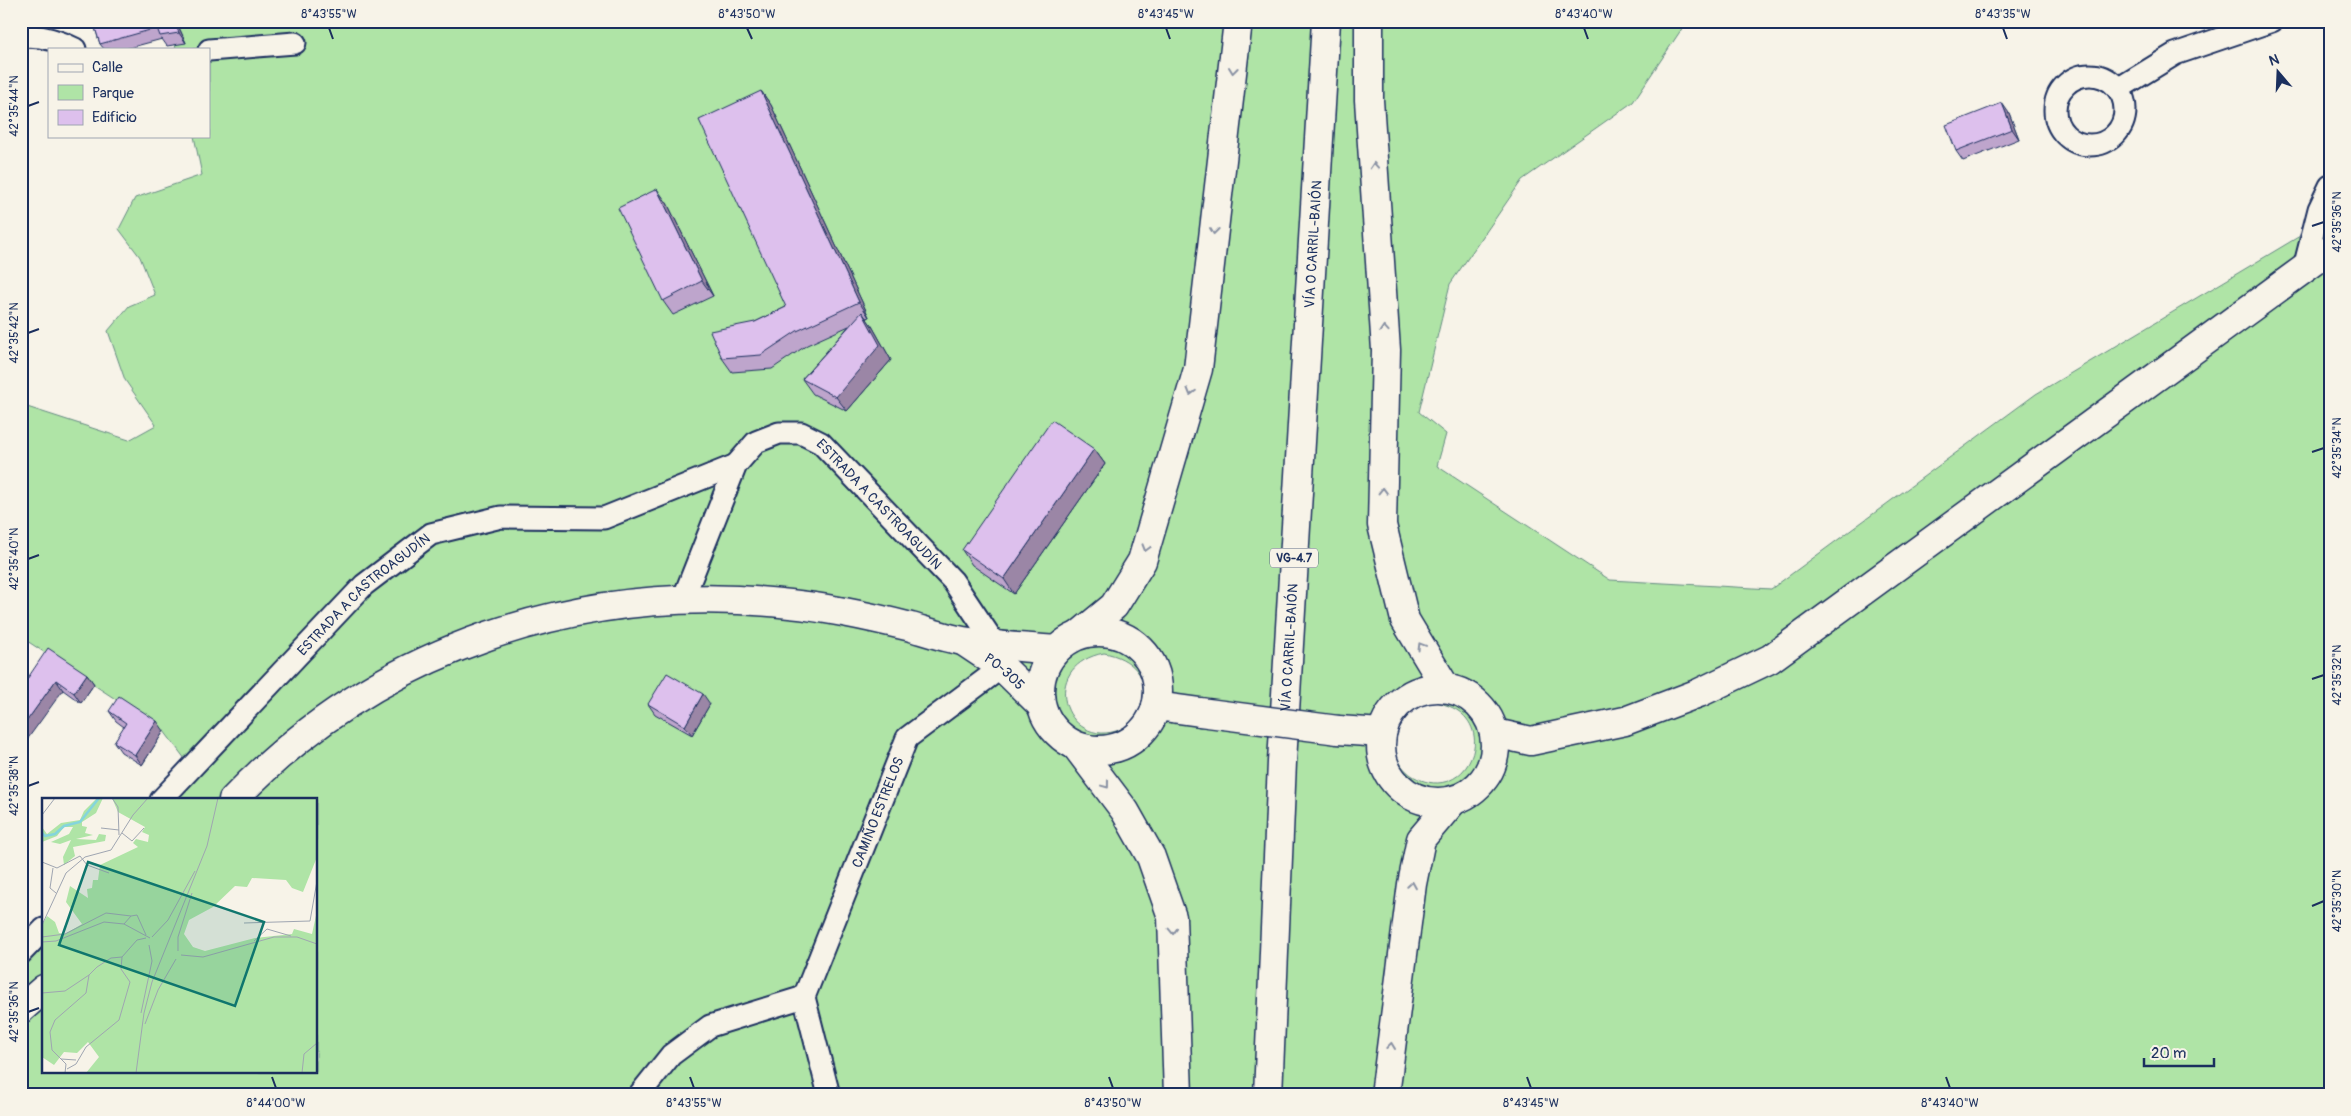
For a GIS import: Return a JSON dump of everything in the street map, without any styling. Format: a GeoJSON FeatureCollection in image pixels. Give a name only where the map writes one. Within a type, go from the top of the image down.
{"type":"FeatureCollection","features":[{"type":"Feature","properties":{"kind":"main road"},"geometry":{"type":"LineString","coordinates":[[1080,634],[1114,606],[1142,561],[1198,368],[1238,21]]}},
{"type":"Feature","properties":{"kind":"main road","name":"VÍA O CARRIL-BAIÓN"},"geometry":{"type":"LineString","coordinates":[[1268,1095],[1282,762],[1326,21]]}},
{"type":"Feature","properties":{"kind":"main road"},"geometry":{"type":"LineString","coordinates":[[1369,21],[1369,100],[1386,350],[1382,525],[1405,620],[1446,688]]}},
{"type":"Feature","properties":{"kind":"main road"},"geometry":{"type":"LineString","coordinates":[[1494,733],[1532,741],[1625,721],[1699,693],[1770,659],[2330,250]]}},
{"type":"Feature","properties":{"kind":"main road","name":"PO-305"},"geometry":{"type":"LineString","coordinates":[[234,798],[295,742],[366,691],[440,654],[524,622],[623,603],[683,599],[736,599],[836,610],[963,641],[998,656],[1041,705],[1048,722],[1060,736],[1076,746],[1096,750],[1116,748],[1134,739],[1147,724],[1156,706],[1158,688],[1155,671],[1146,655],[1139,648],[1116,634],[1098,631],[1080,634],[1067,640],[1056,650],[1045,666],[1040,685],[1041,705]]}},
{"type":"Feature","properties":{"kind":"main road","name":"PO-305"},"geometry":{"type":"LineString","coordinates":[[998,656],[1056,650]]}},
{"type":"Feature","properties":{"kind":"main road"},"geometry":{"type":"LineString","coordinates":[[1428,688],[1446,688],[1463,693],[1477,703],[1488,716],[1494,733],[1496,750],[1491,768],[1482,782],[1469,794],[1453,801],[1436,803],[1420,800],[1405,792],[1393,781],[1384,766],[1380,750],[1382,734],[1388,717],[1398,704],[1412,694],[1428,688]]}},
{"type":"Feature","properties":{"kind":"main road"},"geometry":{"type":"LineString","coordinates":[[1156,706],[1382,734]]}},
{"type":"Feature","properties":{"kind":"main road"},"geometry":{"type":"LineString","coordinates":[[1076,746],[1125,811],[1151,857],[1172,917],[1178,1095]]}},
{"type":"Feature","properties":{"kind":"main road"},"geometry":{"type":"LineString","coordinates":[[1385,1095],[1412,884],[1421,839],[1453,801]]}},
{"type":"Feature","properties":{"kind":"main road"},"geometry":{"type":"LineString","coordinates":[[21,1009],[42,991]]}},
{"type":"Feature","properties":{"kind":"street"},"geometry":{"type":"LineString","coordinates":[[2118,88],[2175,54],[2272,21]]}},
{"type":"Feature","properties":{"kind":"street"},"geometry":{"type":"LineString","coordinates":[[21,37],[38,37],[60,42],[73,48]]}},
{"type":"Feature","properties":{"kind":"street"},"geometry":{"type":"LineString","coordinates":[[210,50],[295,43]]}},
{"type":"Feature","properties":{"kind":"street"},"geometry":{"type":"LineString","coordinates":[[2304,268],[2319,209],[2330,186]]}},
{"type":"Feature","properties":{"kind":"street","name":"ESTRADA A CASTROAGUDÍN"},"geometry":{"type":"LineString","coordinates":[[683,599],[736,464],[756,442],[779,433],[802,433],[821,443],[953,581],[998,656]]}},
{"type":"Feature","properties":{"kind":"street","name":"ESTRADA A CASTROAGUDÍN"},"geometry":{"type":"LineString","coordinates":[[163,798],[364,585],[431,534],[501,517],[604,518],[736,464]]}},
{"type":"Feature","properties":{"kind":"street","name":"CAMIÑO ESTRELOS"},"geometry":{"type":"LineString","coordinates":[[804,997],[907,738],[998,656]]}},
{"type":"Feature","properties":{"kind":"street"},"geometry":{"type":"LineString","coordinates":[[21,953],[42,931]]}},
{"type":"Feature","properties":{"kind":"street"},"geometry":{"type":"LineString","coordinates":[[639,1095],[671,1055],[710,1026],[804,997],[829,1095]]}},
{"type":"Feature","properties":{"kind":"green space"},"geometry":{"type":"Polygon","coordinates":[[[171,21],[1687,21],[1633,102],[1522,180],[1450,284],[1419,412],[1446,434],[1437,466],[1610,580],[1771,589],[2036,394],[2330,218],[2330,1095],[21,1095],[21,953],[42,931],[42,1074],[318,1074],[318,798],[163,798],[191,767],[164,731],[21,637],[21,405],[129,440],[156,425],[125,380],[108,331],[129,306],[155,295],[140,257],[119,229],[135,198],[202,175],[194,138],[210,138],[210,48],[176,48],[171,21]],[[1104,653],[1083,661],[1070,673],[1065,688],[1066,703],[1072,717],[1083,727],[1098,733],[1121,729],[1135,718],[1142,706],[1144,686],[1141,678],[1130,664],[1114,655],[1104,653]],[[1434,702],[1423,705],[1413,710],[1398,725],[1394,744],[1396,755],[1402,766],[1415,777],[1424,781],[1441,783],[1456,777],[1467,766],[1473,752],[1474,736],[1468,721],[1455,709],[1434,702]]]}},
{"type":"Feature","properties":{"kind":"building"},"geometry":{"type":"Polygon","coordinates":[[[93,21],[174,21],[179,33],[160,36],[157,28],[100,44],[93,21]]]}},
{"type":"Feature","properties":{"kind":"building"},"geometry":{"type":"Polygon","coordinates":[[[761,91],[859,302],[797,331],[761,355],[722,358],[710,331],[755,322],[786,307],[699,120],[761,91]]]}},
{"type":"Feature","properties":{"kind":"building"},"geometry":{"type":"Polygon","coordinates":[[[2002,103],[2012,129],[1956,151],[1946,125],[2002,103]]]}},
{"type":"Feature","properties":{"kind":"building"},"geometry":{"type":"Polygon","coordinates":[[[657,189],[702,281],[663,301],[618,208],[657,189]]]}},
{"type":"Feature","properties":{"kind":"building"},"geometry":{"type":"Polygon","coordinates":[[[862,312],[880,345],[836,397],[802,379],[862,312]]]}},
{"type":"Feature","properties":{"kind":"building"},"geometry":{"type":"Polygon","coordinates":[[[1052,420],[1094,449],[1004,579],[962,550],[1052,420]]]}},
{"type":"Feature","properties":{"kind":"building"},"geometry":{"type":"Polygon","coordinates":[[[48,648],[87,674],[74,693],[56,680],[21,729],[21,688],[48,648]]]}},
{"type":"Feature","properties":{"kind":"building"},"geometry":{"type":"Polygon","coordinates":[[[667,673],[703,694],[685,726],[648,704],[667,673]]]}},
{"type":"Feature","properties":{"kind":"building"},"geometry":{"type":"Polygon","coordinates":[[[119,696],[157,721],[135,755],[114,742],[126,723],[109,711],[119,696]]]}}]}
